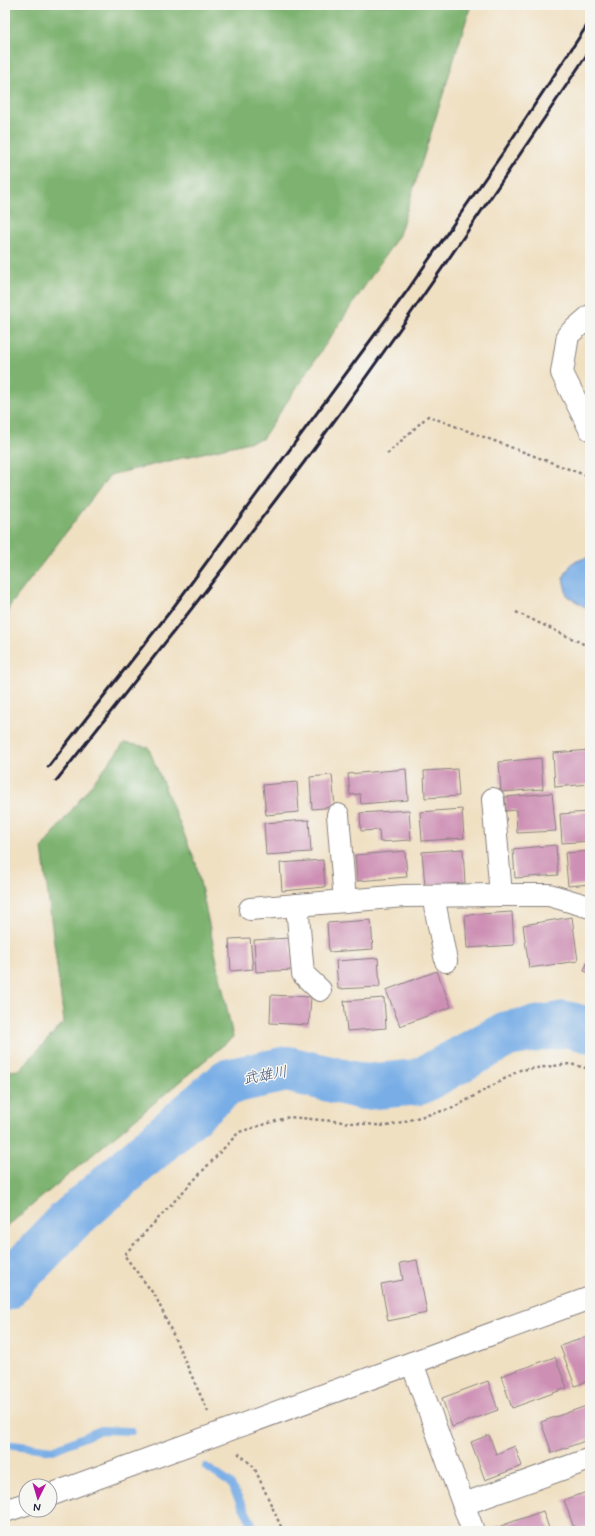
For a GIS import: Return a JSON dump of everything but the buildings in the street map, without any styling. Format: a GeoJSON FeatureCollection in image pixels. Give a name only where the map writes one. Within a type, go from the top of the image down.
{"type":"FeatureCollection","features":[{"type":"Feature","properties":{"kind":"street"},"geometry":{"type":"LineString","coordinates":[[590,316],[568,335],[562,373],[590,429]]}},
{"type":"Feature","properties":{"kind":"street"},"geometry":{"type":"LineString","coordinates":[[493,799],[501,896]]}},
{"type":"Feature","properties":{"kind":"street"},"geometry":{"type":"LineString","coordinates":[[338,815],[345,901]]}},
{"type":"Feature","properties":{"kind":"street"},"geometry":{"type":"LineString","coordinates":[[250,910],[404,896],[549,895],[590,908]]}},
{"type":"Feature","properties":{"kind":"street"},"geometry":{"type":"LineString","coordinates":[[433,896],[446,961]]}},
{"type":"Feature","properties":{"kind":"street"},"geometry":{"type":"LineString","coordinates":[[297,906],[303,974],[320,990]]}},
{"type":"Feature","properties":{"kind":"street"},"geometry":{"type":"LineString","coordinates":[[58,1492],[590,1298]]}},
{"type":"Feature","properties":{"kind":"street"},"geometry":{"type":"LineString","coordinates":[[412,1362],[473,1531]]}},
{"type":"Feature","properties":{"kind":"street"},"geometry":{"type":"LineString","coordinates":[[464,1504],[590,1459]]}},
{"type":"Feature","properties":{"kind":"street"},"geometry":{"type":"LineString","coordinates":[[5,1511],[18,1507]]}},
{"type":"Feature","properties":{"kind":"path"},"geometry":{"type":"LineString","coordinates":[[386,454],[428,416],[590,477]]}},
{"type":"Feature","properties":{"kind":"path"},"geometry":{"type":"LineString","coordinates":[[516,612],[590,647]]}},
{"type":"Feature","properties":{"kind":"path"},"geometry":{"type":"LineString","coordinates":[[282,1531],[254,1468],[218,1434],[156,1297],[124,1255],[240,1132],[289,1117],[387,1126],[453,1108],[520,1070],[570,1064],[590,1069]]}},
{"type":"Feature","properties":{"kind":"green space"},"geometry":{"type":"Polygon","coordinates":[[[5,5],[471,5],[399,235],[262,439],[110,475],[9,607],[5,637],[5,5]]]}},
{"type":"Feature","properties":{"kind":"green space"},"geometry":{"type":"Polygon","coordinates":[[[124,743],[148,747],[196,863],[233,1037],[5,1228],[5,1071],[19,1070],[64,1022],[42,848],[124,743]]]}},
{"type":"Feature","properties":{"kind":"water"},"geometry":{"type":"Polygon","coordinates":[[[590,556],[590,610],[567,596],[563,578],[572,563],[590,556]]]}},
{"type":"Feature","properties":{"kind":"waterway","name":"武雄川"},"geometry":{"type":"LineString","coordinates":[[5,1288],[69,1221],[227,1082],[287,1069],[364,1087],[419,1082],[507,1034],[566,1024],[590,1030]]}},
{"type":"Feature","properties":{"kind":"waterway"},"geometry":{"type":"LineString","coordinates":[[5,1444],[53,1450],[101,1430],[131,1431]]}},
{"type":"Feature","properties":{"kind":"waterway"},"geometry":{"type":"LineString","coordinates":[[206,1467],[230,1483],[256,1531]]}},
{"type":"Feature","properties":{"kind":"railway"},"geometry":{"type":"LineString","coordinates":[[48,767],[172,609],[407,291],[504,151],[590,21]]}},
{"type":"Feature","properties":{"kind":"railway"},"geometry":{"type":"LineString","coordinates":[[56,781],[244,542],[342,411],[521,154],[590,50]]}}]}
